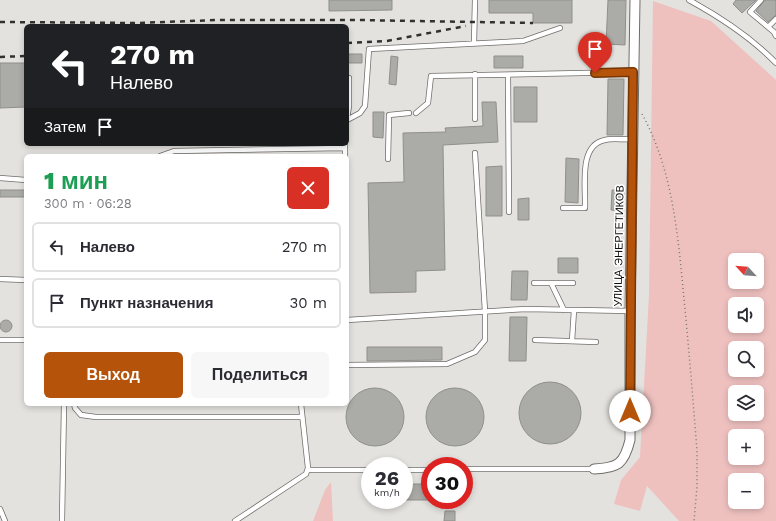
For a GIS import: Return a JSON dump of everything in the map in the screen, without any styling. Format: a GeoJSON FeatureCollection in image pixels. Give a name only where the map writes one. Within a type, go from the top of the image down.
{"type":"FeatureCollection","features":[{"type":"Feature","properties":{"kind":"street","name":"УЛИЦА ЭНЕРГЕТИКОВ"},"geometry":{"type":"LineString","coordinates":[[594,469],[611,468],[618,464],[628,449],[630,440],[630,311],[635,0]]}},
{"type":"Feature","properties":{"kind":"lane"},"geometry":{"type":"LineString","coordinates":[[474,43],[475,0]]}},
{"type":"Feature","properties":{"kind":"lane"},"geometry":{"type":"LineString","coordinates":[[689,0],[714,14],[763,49],[776,62]]}},
{"type":"Feature","properties":{"kind":"lane"},"geometry":{"type":"LineString","coordinates":[[762,0],[750,12],[776,36]]}},
{"type":"Feature","properties":{"kind":"lane"},"geometry":{"type":"LineString","coordinates":[[768,27],[776,19]]}},
{"type":"Feature","properties":{"kind":"lane"},"geometry":{"type":"LineString","coordinates":[[349,118],[360,113],[365,106],[369,48],[523,41],[560,28]]}},
{"type":"Feature","properties":{"kind":"lane"},"geometry":{"type":"LineString","coordinates":[[416,113],[428,103],[431,76],[633,72]]}},
{"type":"Feature","properties":{"kind":"lane"},"geometry":{"type":"LineString","coordinates":[[475,74],[476,119]]}},
{"type":"Feature","properties":{"kind":"lane"},"geometry":{"type":"LineString","coordinates":[[508,75],[509,212]]}},
{"type":"Feature","properties":{"kind":"lane"},"geometry":{"type":"LineString","coordinates":[[349,78],[349,99]]}},
{"type":"Feature","properties":{"kind":"lane"},"geometry":{"type":"LineString","coordinates":[[388,159],[389,115],[409,113]]}},
{"type":"Feature","properties":{"kind":"lane"},"geometry":{"type":"LineString","coordinates":[[563,208],[585,208],[586,161],[589,150],[596,142],[605,139],[632,139]]}},
{"type":"Feature","properties":{"kind":"lane"},"geometry":{"type":"LineString","coordinates":[[166,154],[174,151],[345,146]]}},
{"type":"Feature","properties":{"kind":"lane"},"geometry":{"type":"LineString","coordinates":[[349,364],[447,364],[475,352],[485,340],[485,311],[476,153]]}},
{"type":"Feature","properties":{"kind":"lane"},"geometry":{"type":"LineString","coordinates":[[0,178],[24,180]]}},
{"type":"Feature","properties":{"kind":"lane"},"geometry":{"type":"LineString","coordinates":[[0,279],[24,280]]}},
{"type":"Feature","properties":{"kind":"lane"},"geometry":{"type":"LineString","coordinates":[[534,283],[573,283]]}},
{"type":"Feature","properties":{"kind":"lane"},"geometry":{"type":"LineString","coordinates":[[551,283],[564,310]]}},
{"type":"Feature","properties":{"kind":"lane"},"geometry":{"type":"LineString","coordinates":[[572,341],[574,310]]}},
{"type":"Feature","properties":{"kind":"lane"},"geometry":{"type":"LineString","coordinates":[[349,320],[485,311],[630,311]]}},
{"type":"Feature","properties":{"kind":"lane"},"geometry":{"type":"LineString","coordinates":[[0,340],[24,340]]}},
{"type":"Feature","properties":{"kind":"lane"},"geometry":{"type":"LineString","coordinates":[[535,340],[596,342]]}},
{"type":"Feature","properties":{"kind":"lane"},"geometry":{"type":"LineString","coordinates":[[62,521],[64,406]]}},
{"type":"Feature","properties":{"kind":"lane"},"geometry":{"type":"LineString","coordinates":[[74,406],[81,415],[96,417],[302,417]]}},
{"type":"Feature","properties":{"kind":"lane"},"geometry":{"type":"LineString","coordinates":[[235,521],[302,478],[308,470],[302,406]]}},
{"type":"Feature","properties":{"kind":"lane"},"geometry":{"type":"LineString","coordinates":[[473,469],[594,469]]}},
{"type":"Feature","properties":{"kind":"lane"},"geometry":{"type":"LineString","coordinates":[[308,470],[361,470]]}},
{"type":"Feature","properties":{"kind":"lane"},"geometry":{"type":"LineString","coordinates":[[0,508],[5,521]]}},
{"type":"Feature","properties":{"kind":"path"},"geometry":{"type":"LineString","coordinates":[[642,112],[652,132],[664,168],[677,230],[697,451],[698,487],[694,521]]}},
{"type":"Feature","properties":{"kind":"shaded area"},"geometry":{"type":"Polygon","coordinates":[[[653,1],[711,21],[776,80],[776,521],[679,521],[647,486],[640,511],[614,504],[621,480],[640,457],[649,295],[653,1]]]}},
{"type":"Feature","properties":{"kind":"shaded area"},"geometry":{"type":"Polygon","coordinates":[[[331,482],[333,521],[313,521],[325,490],[331,482]]]}},
{"type":"Feature","properties":{"kind":"building"},"geometry":{"type":"Polygon","coordinates":[[[329,0],[392,0],[392,10],[329,11],[329,0]]]}},
{"type":"Feature","properties":{"kind":"building"},"geometry":{"type":"Polygon","coordinates":[[[489,0],[572,0],[572,23],[533,23],[533,13],[489,13],[489,0]]]}},
{"type":"Feature","properties":{"kind":"building"},"geometry":{"type":"Polygon","coordinates":[[[608,0],[626,0],[625,45],[606,44],[608,0]]]}},
{"type":"Feature","properties":{"kind":"building"},"geometry":{"type":"Polygon","coordinates":[[[736,0],[756,0],[742,13],[733,4],[736,0]]]}},
{"type":"Feature","properties":{"kind":"building"},"geometry":{"type":"Polygon","coordinates":[[[765,0],[776,0],[776,15],[768,22],[756,11],[765,0]]]}},
{"type":"Feature","properties":{"kind":"building"},"geometry":{"type":"Polygon","coordinates":[[[349,54],[362,54],[362,63],[349,63],[349,54]]]}},
{"type":"Feature","properties":{"kind":"building"},"geometry":{"type":"Polygon","coordinates":[[[391,56],[398,57],[396,85],[389,84],[391,56]]]}},
{"type":"Feature","properties":{"kind":"building"},"geometry":{"type":"Polygon","coordinates":[[[494,56],[523,56],[523,68],[494,68],[494,56]]]}},
{"type":"Feature","properties":{"kind":"building"},"geometry":{"type":"Polygon","coordinates":[[[0,63],[24,63],[24,107],[0,108],[0,63]]]}},
{"type":"Feature","properties":{"kind":"building"},"geometry":{"type":"Polygon","coordinates":[[[608,79],[624,79],[623,135],[607,135],[608,79]]]}},
{"type":"Feature","properties":{"kind":"building"},"geometry":{"type":"Polygon","coordinates":[[[514,87],[537,87],[537,122],[514,122],[514,87]]]}},
{"type":"Feature","properties":{"kind":"building"},"geometry":{"type":"Polygon","coordinates":[[[482,102],[496,102],[498,142],[443,145],[445,270],[416,271],[416,292],[370,293],[368,183],[404,182],[403,133],[446,132],[445,128],[483,126],[482,102]]]}},
{"type":"Feature","properties":{"kind":"building"},"geometry":{"type":"Polygon","coordinates":[[[373,112],[384,112],[383,138],[373,137],[373,112]]]}},
{"type":"Feature","properties":{"kind":"building"},"geometry":{"type":"Polygon","coordinates":[[[566,158],[579,159],[578,203],[565,202],[566,158]]]}},
{"type":"Feature","properties":{"kind":"building"},"geometry":{"type":"Polygon","coordinates":[[[502,166],[502,216],[486,216],[486,167],[502,166]]]}},
{"type":"Feature","properties":{"kind":"building"},"geometry":{"type":"Polygon","coordinates":[[[0,190],[24,190],[24,197],[0,197],[0,190]]]}},
{"type":"Feature","properties":{"kind":"building"},"geometry":{"type":"Polygon","coordinates":[[[612,190],[624,190],[623,211],[611,210],[612,190]]]}},
{"type":"Feature","properties":{"kind":"building"},"geometry":{"type":"Polygon","coordinates":[[[529,198],[529,220],[518,220],[518,199],[529,198]]]}},
{"type":"Feature","properties":{"kind":"building"},"geometry":{"type":"Polygon","coordinates":[[[558,258],[578,258],[578,273],[558,273],[558,258]]]}},
{"type":"Feature","properties":{"kind":"building"},"geometry":{"type":"Polygon","coordinates":[[[512,271],[528,271],[527,300],[511,300],[512,271]]]}},
{"type":"Feature","properties":{"kind":"building"},"geometry":{"type":"Polygon","coordinates":[[[510,317],[527,317],[526,361],[509,361],[510,317]]]}},
{"type":"Feature","properties":{"kind":"building"},"geometry":{"type":"Polygon","coordinates":[[[8,320],[11,321],[11,331],[4,332],[1,331],[0,324],[1,321],[8,320]]]}},
{"type":"Feature","properties":{"kind":"building"},"geometry":{"type":"Polygon","coordinates":[[[367,347],[442,347],[442,360],[367,361],[367,347]]]}},
{"type":"Feature","properties":{"kind":"building"},"geometry":{"type":"Polygon","coordinates":[[[544,382],[556,382],[572,391],[579,401],[581,413],[579,425],[572,435],[556,444],[544,444],[533,439],[524,430],[519,419],[519,407],[524,396],[533,387],[544,382]]]}},
{"type":"Feature","properties":{"kind":"building"},"geometry":{"type":"Polygon","coordinates":[[[369,388],[381,388],[396,396],[404,411],[404,423],[396,438],[381,446],[369,446],[354,438],[346,423],[346,411],[354,396],[369,388]]]}},
{"type":"Feature","properties":{"kind":"building"},"geometry":{"type":"Polygon","coordinates":[[[455,388],[466,390],[479,401],[482,406],[484,417],[482,428],[471,441],[466,444],[455,446],[444,444],[431,433],[428,428],[426,417],[428,406],[439,393],[444,390],[455,388]]]}},
{"type":"Feature","properties":{"kind":"building"},"geometry":{"type":"Polygon","coordinates":[[[413,484],[421,484],[421,500],[413,500],[413,484]]]}},
{"type":"Feature","properties":{"kind":"building"},"geometry":{"type":"Polygon","coordinates":[[[445,511],[455,511],[455,521],[444,521],[445,511]]]}},
{"type":"Feature","properties":{"kind":"railway"},"geometry":{"type":"LineString","coordinates":[[0,22],[137,23],[217,20],[358,20],[533,23]]}},
{"type":"Feature","properties":{"kind":"railway"},"geometry":{"type":"LineString","coordinates":[[349,43],[387,41],[466,26]]}},
{"type":"Feature","properties":{"kind":"railway"},"geometry":{"type":"LineString","coordinates":[[0,57],[24,56]]}},
{"type":"Feature","properties":{"kind":"route"},"geometry":{"type":"LineString","coordinates":[[595,73],[633,72],[630,411]]}}]}
